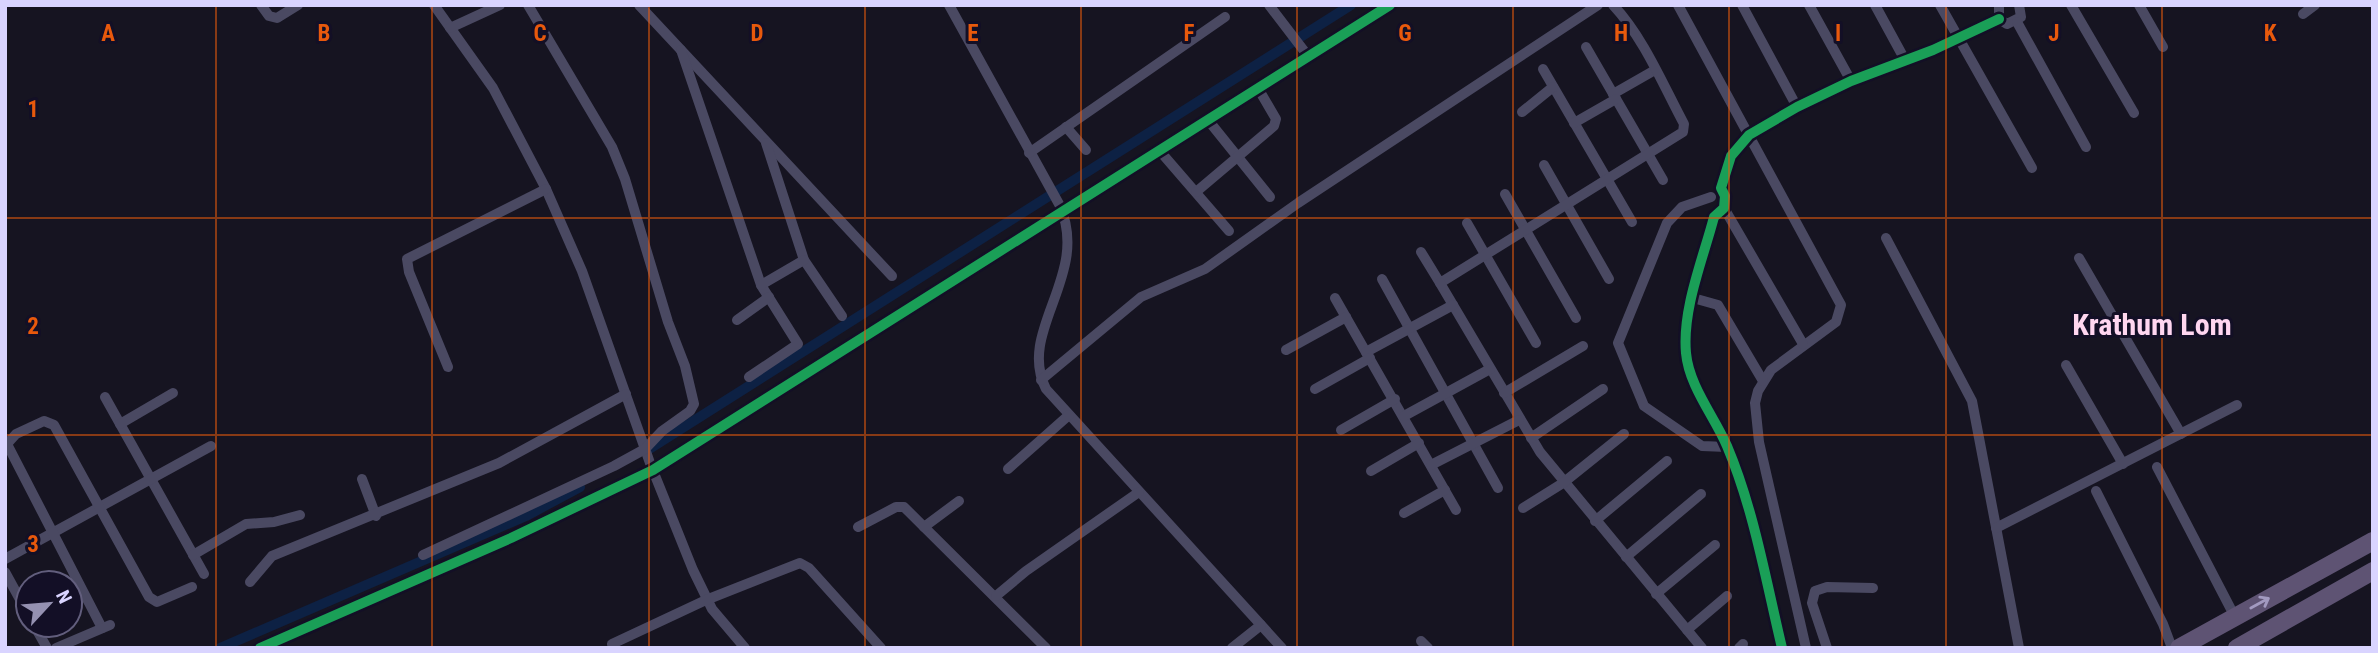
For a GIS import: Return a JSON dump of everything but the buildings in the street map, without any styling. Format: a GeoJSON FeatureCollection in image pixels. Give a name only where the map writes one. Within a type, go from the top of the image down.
{"type":"FeatureCollection","features":[{"type":"Feature","properties":{"kind":"main road"},"geometry":{"type":"LineString","coordinates":[[2179,648],[2373,541]]}},
{"type":"Feature","properties":{"kind":"main road"},"geometry":{"type":"LineString","coordinates":[[2237,648],[2373,571]]}},
{"type":"Feature","properties":{"kind":"street"},"geometry":{"type":"LineString","coordinates":[[261,5],[269,16],[277,18],[298,5]]}},
{"type":"Feature","properties":{"kind":"street"},"geometry":{"type":"LineString","coordinates":[[434,5],[493,88],[546,189],[582,271],[651,467],[706,600],[746,648]]}},
{"type":"Feature","properties":{"kind":"street"},"geometry":{"type":"LineString","coordinates":[[450,28],[500,5]]}},
{"type":"Feature","properties":{"kind":"street"},"geometry":{"type":"LineString","coordinates":[[423,555],[645,449],[662,431],[690,411],[694,404],[692,390],[668,322],[625,179],[612,147],[528,5]]}},
{"type":"Feature","properties":{"kind":"street"},"geometry":{"type":"LineString","coordinates":[[639,5],[892,276]]}},
{"type":"Feature","properties":{"kind":"street"},"geometry":{"type":"LineString","coordinates":[[949,5],[1058,204],[1069,249],[1041,343],[1038,365],[1041,380],[1069,415],[1282,648]]}},
{"type":"Feature","properties":{"kind":"street"},"geometry":{"type":"LineString","coordinates":[[1269,5],[1303,48]]}},
{"type":"Feature","properties":{"kind":"street"},"geometry":{"type":"LineString","coordinates":[[260,648],[512,538],[651,467],[1058,204],[1159,150],[1208,120],[1303,48],[1390,5]]}},
{"type":"Feature","properties":{"kind":"street"},"geometry":{"type":"LineString","coordinates":[[1041,380],[1141,297],[1205,269],[1298,203],[1598,5]]}},
{"type":"Feature","properties":{"kind":"street"},"geometry":{"type":"LineString","coordinates":[[1440,283],[1606,178],[1681,135],[1685,128],[1655,70],[1629,25],[1613,5]]}},
{"type":"Feature","properties":{"kind":"street"},"geometry":{"type":"LineString","coordinates":[[1678,5],[1841,305],[1836,323],[1780,361],[1763,382],[1754,416],[1807,648]]}},
{"type":"Feature","properties":{"kind":"street"},"geometry":{"type":"LineString","coordinates":[[1742,5],[1797,107]]}},
{"type":"Feature","properties":{"kind":"street"},"geometry":{"type":"LineString","coordinates":[[1809,5],[1851,81]]}},
{"type":"Feature","properties":{"kind":"street"},"geometry":{"type":"LineString","coordinates":[[1875,5],[1905,60]]}},
{"type":"Feature","properties":{"kind":"street"},"geometry":{"type":"LineString","coordinates":[[1940,5],[2032,168]]}},
{"type":"Feature","properties":{"kind":"street"},"geometry":{"type":"LineString","coordinates":[[1999,5],[1999,19]]}},
{"type":"Feature","properties":{"kind":"street"},"geometry":{"type":"LineString","coordinates":[[1999,19],[2007,24],[2017,22],[2021,17],[2020,5]]}},
{"type":"Feature","properties":{"kind":"street"},"geometry":{"type":"LineString","coordinates":[[2071,5],[2134,113]]}},
{"type":"Feature","properties":{"kind":"street"},"geometry":{"type":"LineString","coordinates":[[2140,5],[2163,47]]}},
{"type":"Feature","properties":{"kind":"street"},"geometry":{"type":"LineString","coordinates":[[2303,14],[2315,5]]}},
{"type":"Feature","properties":{"kind":"street"},"geometry":{"type":"LineString","coordinates":[[1029,153],[1225,17]]}},
{"type":"Feature","properties":{"kind":"street"},"geometry":{"type":"LineString","coordinates":[[1727,447],[1702,446],[1644,406],[1618,343],[1667,223],[1682,207],[1711,197],[1721,188],[1731,156],[1749,135],[1797,107],[1851,81],[1999,19]]}},
{"type":"Feature","properties":{"kind":"street"},"geometry":{"type":"LineString","coordinates":[[2017,22],[2086,147]]}},
{"type":"Feature","properties":{"kind":"street"},"geometry":{"type":"LineString","coordinates":[[1586,47],[1663,180]]}},
{"type":"Feature","properties":{"kind":"street"},"geometry":{"type":"LineString","coordinates":[[681,50],[761,285],[798,344],[749,377]]}},
{"type":"Feature","properties":{"kind":"street"},"geometry":{"type":"LineString","coordinates":[[1543,69],[1632,222]]}},
{"type":"Feature","properties":{"kind":"street"},"geometry":{"type":"LineString","coordinates":[[1574,123],[1655,70]]}},
{"type":"Feature","properties":{"kind":"street"},"geometry":{"type":"LineString","coordinates":[[1522,112],[1553,88]]}},
{"type":"Feature","properties":{"kind":"street"},"geometry":{"type":"LineString","coordinates":[[1196,192],[1274,126],[1276,119],[1262,95]]}},
{"type":"Feature","properties":{"kind":"street"},"geometry":{"type":"LineString","coordinates":[[1208,120],[1270,197]]}},
{"type":"Feature","properties":{"kind":"street"},"geometry":{"type":"LineString","coordinates":[[1066,127],[1086,150]]}},
{"type":"Feature","properties":{"kind":"street"},"geometry":{"type":"LineString","coordinates":[[765,140],[804,260],[842,316]]}},
{"type":"Feature","properties":{"kind":"street"},"geometry":{"type":"LineString","coordinates":[[1159,150],[1229,231]]}},
{"type":"Feature","properties":{"kind":"street"},"geometry":{"type":"LineString","coordinates":[[1544,165],[1609,279]]}},
{"type":"Feature","properties":{"kind":"street"},"geometry":{"type":"LineString","coordinates":[[1721,188],[1725,196],[1724,208],[1803,344]]}},
{"type":"Feature","properties":{"kind":"street"},"geometry":{"type":"LineString","coordinates":[[448,367],[409,272],[407,259],[546,189]]}},
{"type":"Feature","properties":{"kind":"street"},"geometry":{"type":"LineString","coordinates":[[1505,194],[1576,318]]}},
{"type":"Feature","properties":{"kind":"street"},"geometry":{"type":"LineString","coordinates":[[1711,197],[1709,208],[1714,217]]}},
{"type":"Feature","properties":{"kind":"street"},"geometry":{"type":"LineString","coordinates":[[1724,208],[1714,217],[1693,298],[1686,336],[1688,365],[1727,447],[1756,537],[1782,648]]}},
{"type":"Feature","properties":{"kind":"street"},"geometry":{"type":"LineString","coordinates":[[1467,223],[1535,343]]}},
{"type":"Feature","properties":{"kind":"street"},"geometry":{"type":"LineString","coordinates":[[1886,238],[1972,401],[2019,648]]}},
{"type":"Feature","properties":{"kind":"street"},"geometry":{"type":"LineString","coordinates":[[1421,252],[1531,438],[1563,483],[1702,648]]}},
{"type":"Feature","properties":{"kind":"street"},"geometry":{"type":"LineString","coordinates":[[2079,258],[2181,433]]}},
{"type":"Feature","properties":{"kind":"street"},"geometry":{"type":"LineString","coordinates":[[761,285],[804,260]]}},
{"type":"Feature","properties":{"kind":"street"},"geometry":{"type":"LineString","coordinates":[[1382,279],[1498,488]]}},
{"type":"Feature","properties":{"kind":"street"},"geometry":{"type":"LineString","coordinates":[[737,320],[769,297]]}},
{"type":"Feature","properties":{"kind":"street"},"geometry":{"type":"LineString","coordinates":[[1335,298],[1456,510]]}},
{"type":"Feature","properties":{"kind":"street"},"geometry":{"type":"LineString","coordinates":[[1693,298],[1718,305],[1763,382]]}},
{"type":"Feature","properties":{"kind":"street"},"geometry":{"type":"LineString","coordinates":[[1315,389],[1409,329],[1453,305]]}},
{"type":"Feature","properties":{"kind":"street"},"geometry":{"type":"LineString","coordinates":[[1286,350],[1346,317]]}},
{"type":"Feature","properties":{"kind":"street"},"geometry":{"type":"LineString","coordinates":[[1504,393],[1583,346]]}},
{"type":"Feature","properties":{"kind":"street"},"geometry":{"type":"LineString","coordinates":[[2066,365],[2123,464]]}},
{"type":"Feature","properties":{"kind":"street"},"geometry":{"type":"LineString","coordinates":[[1404,416],[1490,369]]}},
{"type":"Feature","properties":{"kind":"street"},"geometry":{"type":"LineString","coordinates":[[1531,438],[1603,389]]}},
{"type":"Feature","properties":{"kind":"street"},"geometry":{"type":"LineString","coordinates":[[120,424],[173,393]]}},
{"type":"Feature","properties":{"kind":"street"},"geometry":{"type":"LineString","coordinates":[[250,582],[272,556],[376,516],[499,463],[626,394]]}},
{"type":"Feature","properties":{"kind":"street"},"geometry":{"type":"LineString","coordinates":[[105,397],[204,574]]}},
{"type":"Feature","properties":{"kind":"street"},"geometry":{"type":"LineString","coordinates":[[1341,430],[1395,399]]}},
{"type":"Feature","properties":{"kind":"street"},"geometry":{"type":"LineString","coordinates":[[1996,527],[2237,405]]}},
{"type":"Feature","properties":{"kind":"street"},"geometry":{"type":"LineString","coordinates":[[1008,469],[1069,415]]}},
{"type":"Feature","properties":{"kind":"street"},"geometry":{"type":"LineString","coordinates":[[1431,465],[1519,420]]}},
{"type":"Feature","properties":{"kind":"street"},"geometry":{"type":"LineString","coordinates":[[56,648],[106,626],[51,534],[9,451],[8,439],[44,421],[54,425],[149,597],[157,602],[192,587]]}},
{"type":"Feature","properties":{"kind":"street"},"geometry":{"type":"LineString","coordinates":[[1523,508],[1563,483],[1624,434]]}},
{"type":"Feature","properties":{"kind":"street"},"geometry":{"type":"LineString","coordinates":[[1371,471],[1419,443]]}},
{"type":"Feature","properties":{"kind":"street"},"geometry":{"type":"LineString","coordinates":[[5,559],[211,446]]}},
{"type":"Feature","properties":{"kind":"street"},"geometry":{"type":"LineString","coordinates":[[1595,521],[1667,461]]}},
{"type":"Feature","properties":{"kind":"street"},"geometry":{"type":"LineString","coordinates":[[2157,467],[2235,617]]}},
{"type":"Feature","properties":{"kind":"street"},"geometry":{"type":"LineString","coordinates":[[362,478],[376,516]]}},
{"type":"Feature","properties":{"kind":"street"},"geometry":{"type":"LineString","coordinates":[[1404,513],[1445,490]]}},
{"type":"Feature","properties":{"kind":"street"},"geometry":{"type":"LineString","coordinates":[[2096,491],[2163,624],[2172,648]]}},
{"type":"Feature","properties":{"kind":"street"},"geometry":{"type":"LineString","coordinates":[[996,596],[1026,571],[1139,492]]}},
{"type":"Feature","properties":{"kind":"street"},"geometry":{"type":"LineString","coordinates":[[1626,557],[1701,494]]}},
{"type":"Feature","properties":{"kind":"street"},"geometry":{"type":"LineString","coordinates":[[924,527],[959,501]]}},
{"type":"Feature","properties":{"kind":"street"},"geometry":{"type":"LineString","coordinates":[[858,527],[900,506],[996,596],[1046,648]]}},
{"type":"Feature","properties":{"kind":"street"},"geometry":{"type":"LineString","coordinates":[[193,555],[246,524],[274,522],[300,515]]}},
{"type":"Feature","properties":{"kind":"street"},"geometry":{"type":"LineString","coordinates":[[1656,594],[1715,545]]}},
{"type":"Feature","properties":{"kind":"street"},"geometry":{"type":"LineString","coordinates":[[613,648],[612,644],[706,600],[791,566],[804,564],[881,648]]}},
{"type":"Feature","properties":{"kind":"street"},"geometry":{"type":"LineString","coordinates":[[5,572],[14,588]]}},
{"type":"Feature","properties":{"kind":"street"},"geometry":{"type":"LineString","coordinates":[[1827,648],[1812,603],[1815,591],[1827,587],[1873,588]]}},
{"type":"Feature","properties":{"kind":"street"},"geometry":{"type":"LineString","coordinates":[[1686,630],[1727,596]]}},
{"type":"Feature","properties":{"kind":"street"},"geometry":{"type":"LineString","coordinates":[[1232,648],[1261,625]]}},
{"type":"Feature","properties":{"kind":"waterway"},"geometry":{"type":"LineString","coordinates":[[646,451],[1351,5]]}},
{"type":"Feature","properties":{"kind":"waterway"},"geometry":{"type":"LineString","coordinates":[[220,648],[526,516],[580,487]]}},
{"type":"Feature","properties":{"kind":"cycle path"},"geometry":{"type":"LineString","coordinates":[[260,648],[511,538],[653,470],[1390,5]]}},
{"type":"Feature","properties":{"kind":"cycle path"},"geometry":{"type":"LineString","coordinates":[[1782,648],[1745,495],[1727,446],[1692,377],[1686,353],[1690,302],[1714,217],[1724,208],[1725,196],[1721,188],[1731,156],[1749,135],[1797,107],[1851,81],[1933,50],[1999,19]]}},
{"type":"Feature","properties":{"kind":"district","name":"Krathum Lom"},"geometry":{"type":"Point","coordinates":[2152,324]}}]}
